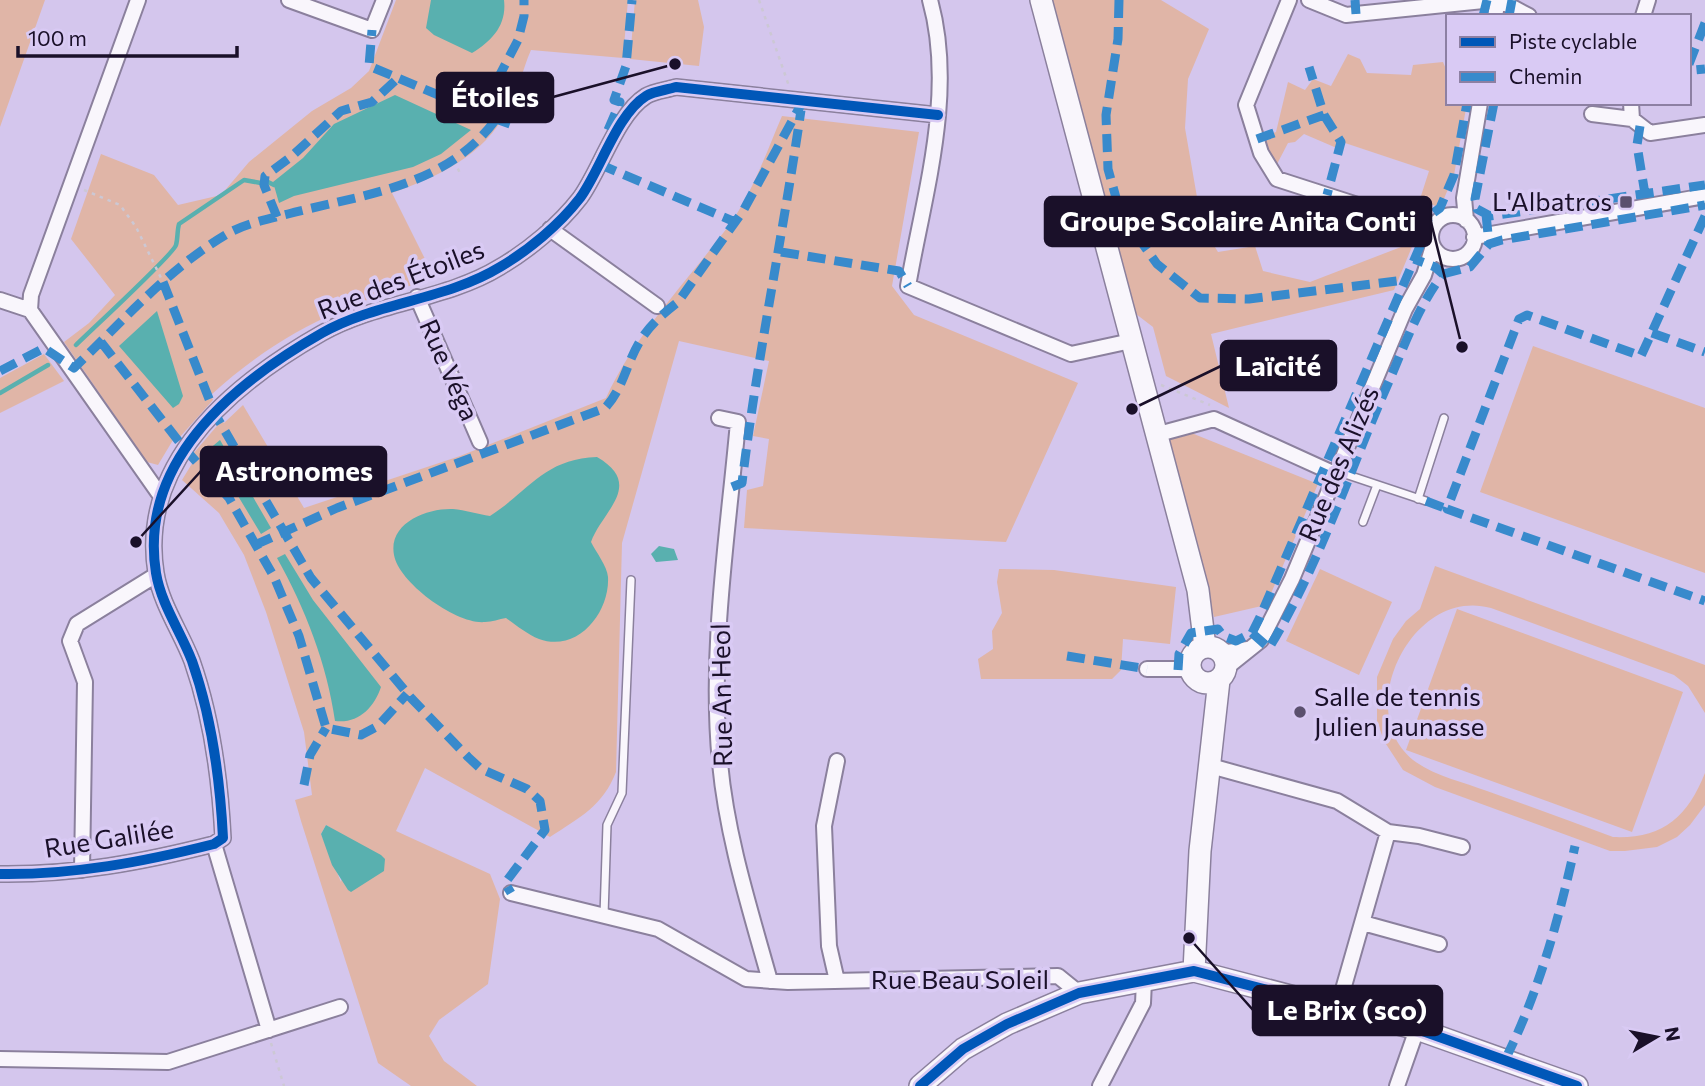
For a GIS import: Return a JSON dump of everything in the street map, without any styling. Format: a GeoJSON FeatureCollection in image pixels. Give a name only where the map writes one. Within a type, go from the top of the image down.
{"type":"FeatureCollection","features":[{"type":"Feature","properties":{"kind":"street"},"geometry":{"type":"LineString","coordinates":[[30,310],[31,295],[138,0]]}},
{"type":"Feature","properties":{"kind":"street"},"geometry":{"type":"LineString","coordinates":[[289,0],[372,30],[384,0]]}},
{"type":"Feature","properties":{"kind":"street"},"geometry":{"type":"LineString","coordinates":[[930,0],[941,64],[938,116],[908,286],[1071,354],[1131,341]]}},
{"type":"Feature","properties":{"kind":"street"},"geometry":{"type":"LineString","coordinates":[[1041,0],[1198,590],[1211,667],[1213,710],[1194,971]]}},
{"type":"Feature","properties":{"kind":"street"},"geometry":{"type":"LineString","coordinates":[[1289,0],[1246,105],[1261,153],[1277,179],[1432,229]]}},
{"type":"Feature","properties":{"kind":"street"},"geometry":{"type":"LineString","coordinates":[[1309,0],[1346,15],[1413,4],[1496,0],[1525,14]]}},
{"type":"Feature","properties":{"kind":"street","name":"Rue des Étoiles"},"geometry":{"type":"LineString","coordinates":[[269,1030],[218,841],[213,737],[192,662],[156,575],[153,541],[160,495],[184,448],[262,370],[324,332],[373,311],[448,289],[499,269],[550,229],[580,197],[621,125],[646,96],[676,87],[938,116]]}},
{"type":"Feature","properties":{"kind":"street"},"geometry":{"type":"LineString","coordinates":[[1474,237],[1466,220],[1464,198],[1480,105]]}},
{"type":"Feature","properties":{"kind":"street"},"geometry":{"type":"LineString","coordinates":[[1631,105],[1632,119]]}},
{"type":"Feature","properties":{"kind":"street"},"geometry":{"type":"LineString","coordinates":[[1592,114],[1632,119],[1650,133],[1705,125]]}},
{"type":"Feature","properties":{"kind":"street"},"geometry":{"type":"LineString","coordinates":[[1449,215],[1469,163]]}},
{"type":"Feature","properties":{"kind":"street"},"geometry":{"type":"LineString","coordinates":[[1474,237],[1705,196]]}},
{"type":"Feature","properties":{"kind":"street"},"geometry":{"type":"LineString","coordinates":[[1466,220],[1449,215],[1442,218],[1432,229],[1433,246],[1447,258],[1466,254],[1474,237]]}},
{"type":"Feature","properties":{"kind":"street"},"geometry":{"type":"LineString","coordinates":[[550,229],[657,306]]}},
{"type":"Feature","properties":{"kind":"street","name":"Rue des Alizés"},"geometry":{"type":"LineString","coordinates":[[1211,667],[1261,640],[1342,474],[1405,309],[1424,275],[1433,246]]}},
{"type":"Feature","properties":{"kind":"street","name":"Rue des Alizés"},"geometry":{"type":"LineString","coordinates":[[1424,275],[1447,258]]}},
{"type":"Feature","properties":{"kind":"street","name":"Rue Véga"},"geometry":{"type":"LineString","coordinates":[[417,297],[480,442]]}},
{"type":"Feature","properties":{"kind":"street"},"geometry":{"type":"LineString","coordinates":[[0,300],[30,310],[160,495]]}},
{"type":"Feature","properties":{"kind":"street","name":"Rue An Heol"},"geometry":{"type":"LineString","coordinates":[[719,418],[738,422],[718,633],[720,762],[734,854],[770,981]]}},
{"type":"Feature","properties":{"kind":"street"},"geometry":{"type":"LineString","coordinates":[[1155,435],[1214,419],[1342,474]]}},
{"type":"Feature","properties":{"kind":"street"},"geometry":{"type":"LineString","coordinates":[[82,870],[85,682],[70,641],[76,624],[156,575]]}},
{"type":"Feature","properties":{"kind":"street"},"geometry":{"type":"LineString","coordinates":[[1147,669],[1211,667]]}},
{"type":"Feature","properties":{"kind":"street","name":"Rue Beau Soleil"},"geometry":{"type":"LineString","coordinates":[[836,761],[824,827],[829,946],[837,981]]}},
{"type":"Feature","properties":{"kind":"street"},"geometry":{"type":"LineString","coordinates":[[1207,765],[1337,801],[1388,832],[1419,836],[1462,847]]}},
{"type":"Feature","properties":{"kind":"street"},"geometry":{"type":"LineString","coordinates":[[1338,1007],[1388,832]]}},
{"type":"Feature","properties":{"kind":"street","name":"Rue Galilée"},"geometry":{"type":"LineString","coordinates":[[0,874],[82,870],[139,863],[218,841]]}},
{"type":"Feature","properties":{"kind":"street","name":"Rue Beau Soleil"},"geometry":{"type":"LineString","coordinates":[[512,893],[658,929],[746,979],[837,981],[1058,976],[1079,993]]}},
{"type":"Feature","properties":{"kind":"street"},"geometry":{"type":"LineString","coordinates":[[1363,923],[1439,944]]}},
{"type":"Feature","properties":{"kind":"street"},"geometry":{"type":"LineString","coordinates":[[920,1086],[963,1049],[1007,1024],[1079,993],[1194,971],[1417,1029],[1577,1086]]}},
{"type":"Feature","properties":{"kind":"street"},"geometry":{"type":"LineString","coordinates":[[1100,1086],[1143,1003],[1144,981]]}},
{"type":"Feature","properties":{"kind":"street"},"geometry":{"type":"LineString","coordinates":[[0,1059],[168,1062],[340,1007]]}},
{"type":"Feature","properties":{"kind":"street"},"geometry":{"type":"LineString","coordinates":[[1397,1086],[1417,1029]]}},
{"type":"Feature","properties":{"kind":"lane"},"geometry":{"type":"LineString","coordinates":[[1342,474],[1422,500],[1444,418]]}},
{"type":"Feature","properties":{"kind":"lane"},"geometry":{"type":"LineString","coordinates":[[1363,522],[1377,485]]}},
{"type":"Feature","properties":{"kind":"lane"},"geometry":{"type":"LineString","coordinates":[[604,915],[607,825],[622,793],[631,580]]}},
{"type":"Feature","properties":{"kind":"path"},"geometry":{"type":"LineString","coordinates":[[759,0],[793,99]]}},
{"type":"Feature","properties":{"kind":"path"},"geometry":{"type":"LineString","coordinates":[[454,161],[461,175]]}},
{"type":"Feature","properties":{"kind":"path"},"geometry":{"type":"LineString","coordinates":[[71,185],[120,205],[136,227],[163,282]]}},
{"type":"Feature","properties":{"kind":"path"},"geometry":{"type":"LineString","coordinates":[[1160,384],[1211,405]]}},
{"type":"Feature","properties":{"kind":"path"},"geometry":{"type":"LineString","coordinates":[[269,1030],[284,1086]]}},
{"type":"Feature","properties":{"kind":"shaded area"},"geometry":{"type":"Polygon","coordinates":[[[0,0],[45,0],[0,127],[0,0]]]}},
{"type":"Feature","properties":{"kind":"shaded area"},"geometry":{"type":"Polygon","coordinates":[[[396,0],[628,0],[623,58],[531,50],[512,103],[486,140],[443,172],[392,193],[435,279],[343,309],[288,337],[236,373],[211,395],[213,400],[179,438],[176,435],[158,465],[147,462],[64,342],[89,323],[115,295],[71,239],[101,154],[154,175],[178,205],[221,195],[249,162],[312,111],[351,88],[369,71],[396,0]]]}},
{"type":"Feature","properties":{"kind":"shaded area"},"geometry":{"type":"Polygon","coordinates":[[[431,0],[504,0],[503,17],[492,38],[472,53],[434,35],[426,28],[431,0]]]}},
{"type":"Feature","properties":{"kind":"shaded area"},"geometry":{"type":"Polygon","coordinates":[[[635,0],[698,0],[704,27],[699,66],[630,59],[635,0]]]}},
{"type":"Feature","properties":{"kind":"shaded area"},"geometry":{"type":"Polygon","coordinates":[[[1052,0],[1161,0],[1209,29],[1188,79],[1185,128],[1202,226],[1218,252],[1255,246],[1263,271],[1310,282],[1414,242],[1394,290],[1211,334],[1229,408],[1166,376],[1153,327],[1136,314],[1052,0]]]}},
{"type":"Feature","properties":{"kind":"shaded area"},"geometry":{"type":"Polygon","coordinates":[[[1348,54],[1360,59],[1367,73],[1411,75],[1413,65],[1443,62],[1446,69],[1446,105],[1467,105],[1454,175],[1440,208],[1420,199],[1429,171],[1342,142],[1339,149],[1304,134],[1295,142],[1288,143],[1276,166],[1263,137],[1276,132],[1288,82],[1305,90],[1313,79],[1331,86],[1348,54]]]}},
{"type":"Feature","properties":{"kind":"shaded area"},"geometry":{"type":"Polygon","coordinates":[[[395,95],[471,130],[441,154],[413,167],[294,196],[279,203],[273,182],[303,158],[334,124],[395,95]]]}},
{"type":"Feature","properties":{"kind":"shaded area"},"geometry":{"type":"Polygon","coordinates":[[[782,116],[919,132],[892,286],[914,315],[1078,383],[1006,542],[744,528],[747,490],[763,486],[769,439],[753,436],[769,361],[679,341],[622,543],[616,772],[611,784],[589,810],[550,837],[425,768],[396,831],[490,874],[500,899],[488,984],[439,1020],[429,1036],[444,1061],[477,1086],[411,1086],[378,1063],[301,821],[295,800],[312,795],[304,732],[266,612],[244,555],[219,513],[182,480],[196,457],[193,454],[222,420],[224,423],[243,405],[304,508],[460,456],[606,398],[646,330],[736,215],[751,188],[782,116]],[[326,825],[321,834],[341,882],[349,839],[326,825]]]}},
{"type":"Feature","properties":{"kind":"shaded area"},"geometry":{"type":"Polygon","coordinates":[[[157,311],[183,396],[173,408],[119,346],[157,311]]]}},
{"type":"Feature","properties":{"kind":"shaded area"},"geometry":{"type":"Polygon","coordinates":[[[1533,346],[1705,408],[1705,573],[1480,492],[1533,346]]]}},
{"type":"Feature","properties":{"kind":"shaded area"},"geometry":{"type":"Polygon","coordinates":[[[44,354],[64,381],[0,413],[0,378],[44,354]]]}},
{"type":"Feature","properties":{"kind":"shaded area"},"geometry":{"type":"Polygon","coordinates":[[[1184,430],[1318,484],[1266,605],[1214,617],[1169,438],[1184,430]]]}},
{"type":"Feature","properties":{"kind":"shaded area"},"geometry":{"type":"Polygon","coordinates":[[[220,440],[271,528],[261,534],[238,496],[202,455],[220,440]]]}},
{"type":"Feature","properties":{"kind":"shaded area"},"geometry":{"type":"Polygon","coordinates":[[[597,457],[611,467],[618,478],[619,488],[591,542],[608,577],[604,603],[589,626],[578,635],[553,642],[535,637],[506,618],[485,622],[460,617],[431,600],[406,578],[398,566],[394,555],[397,534],[403,526],[421,515],[443,509],[490,516],[550,470],[564,463],[597,457]]]}},
{"type":"Feature","properties":{"kind":"shaded area"},"geometry":{"type":"Polygon","coordinates":[[[659,546],[674,549],[678,560],[656,562],[651,554],[659,546]]]}},
{"type":"Feature","properties":{"kind":"shaded area"},"geometry":{"type":"Polygon","coordinates":[[[285,554],[313,600],[381,687],[369,708],[351,720],[335,721],[314,637],[277,558],[285,554]]]}},
{"type":"Feature","properties":{"kind":"shaded area"},"geometry":{"type":"Polygon","coordinates":[[[1435,566],[1705,665],[1705,713],[1688,686],[1674,675],[1491,608],[1462,606],[1437,616],[1416,634],[1400,657],[1390,685],[1388,712],[1396,738],[1413,760],[1439,774],[1613,837],[1646,834],[1671,823],[1690,802],[1705,773],[1705,805],[1690,825],[1677,837],[1657,847],[1610,851],[1435,787],[1403,770],[1384,741],[1377,721],[1377,677],[1393,639],[1406,621],[1420,609],[1435,566]]]}},
{"type":"Feature","properties":{"kind":"shaded area"},"geometry":{"type":"Polygon","coordinates":[[[999,569],[1054,570],[1176,587],[1170,644],[1123,639],[1121,670],[1112,679],[981,679],[978,659],[993,649],[992,631],[1002,613],[997,582],[999,569]]]}},
{"type":"Feature","properties":{"kind":"shaded area"},"geometry":{"type":"Polygon","coordinates":[[[1320,569],[1392,602],[1359,675],[1286,641],[1320,569]]]}},
{"type":"Feature","properties":{"kind":"shaded area"},"geometry":{"type":"Polygon","coordinates":[[[1457,609],[1683,692],[1632,832],[1406,750],[1457,609]]]}},
{"type":"Feature","properties":{"kind":"shaded area"},"geometry":{"type":"Polygon","coordinates":[[[326,825],[381,855],[385,859],[384,871],[351,892],[348,890],[332,865],[321,834],[326,825]]]}},
{"type":"Feature","properties":{"kind":"waterway"},"geometry":{"type":"LineString","coordinates":[[76,345],[172,251],[176,245],[179,224],[244,180],[261,183]]}},
{"type":"Feature","properties":{"kind":"waterway"},"geometry":{"type":"LineString","coordinates":[[268,182],[274,185]]}},
{"type":"Feature","properties":{"kind":"waterway"},"geometry":{"type":"LineString","coordinates":[[0,393],[48,365]]}},
{"type":"Feature","properties":{"kind":"marked path"},"geometry":{"type":"LineString","coordinates":[[510,124],[496,119],[495,84],[518,40],[524,16],[524,0]]}},
{"type":"Feature","properties":{"kind":"marked path"},"geometry":{"type":"LineString","coordinates":[[608,130],[620,102],[614,100],[626,66],[632,0]]}},
{"type":"Feature","properties":{"kind":"marked path"},"geometry":{"type":"LineString","coordinates":[[1119,0],[1118,39],[1106,115],[1108,169],[1120,212],[1157,264],[1200,298],[1249,299],[1405,280]]}},
{"type":"Feature","properties":{"kind":"marked path"},"geometry":{"type":"LineString","coordinates":[[1355,0],[1356,14]]}},
{"type":"Feature","properties":{"kind":"marked path"},"geometry":{"type":"LineString","coordinates":[[1484,14],[1487,0]]}},
{"type":"Feature","properties":{"kind":"marked path"},"geometry":{"type":"LineString","coordinates":[[1509,14],[1512,0]]}},
{"type":"Feature","properties":{"kind":"marked path"},"geometry":{"type":"LineString","coordinates":[[1691,59],[1705,23]]}},
{"type":"Feature","properties":{"kind":"marked path"},"geometry":{"type":"LineString","coordinates":[[0,371],[44,348],[74,368],[166,279],[227,234],[256,222],[402,184],[429,174],[454,160],[476,142],[496,119],[369,66],[372,30]]}},
{"type":"Feature","properties":{"kind":"marked path"},"geometry":{"type":"LineString","coordinates":[[1691,66],[1695,70],[1705,69]]}},
{"type":"Feature","properties":{"kind":"marked path"},"geometry":{"type":"LineString","coordinates":[[1257,139],[1324,115],[1309,67]]}},
{"type":"Feature","properties":{"kind":"marked path"},"geometry":{"type":"LineString","coordinates":[[277,217],[264,185],[265,176],[292,156],[341,111],[372,102],[397,79]]}},
{"type":"Feature","properties":{"kind":"marked path"},"geometry":{"type":"LineString","coordinates":[[255,545],[337,508],[605,408],[617,392],[646,333],[678,302],[743,211],[803,101]]}},
{"type":"Feature","properties":{"kind":"marked path"},"geometry":{"type":"LineString","coordinates":[[1178,670],[1179,654],[1191,633],[1218,629],[1223,636],[1236,641],[1252,633],[1421,244],[1429,216],[1440,208],[1454,175],[1467,105]]}},
{"type":"Feature","properties":{"kind":"marked path"},"geometry":{"type":"LineString","coordinates":[[1494,105],[1475,199],[1477,209],[1490,216],[1705,185]]}},
{"type":"Feature","properties":{"kind":"marked path"},"geometry":{"type":"LineString","coordinates":[[732,487],[742,483],[801,110]]}},
{"type":"Feature","properties":{"kind":"marked path"},"geometry":{"type":"LineString","coordinates":[[1324,115],[1341,142],[1327,195]]}},
{"type":"Feature","properties":{"kind":"marked path"},"geometry":{"type":"LineString","coordinates":[[1640,126],[1637,145],[1645,194]]}},
{"type":"Feature","properties":{"kind":"marked path"},"geometry":{"type":"LineString","coordinates":[[599,164],[735,222]]}},
{"type":"Feature","properties":{"kind":"marked path"},"geometry":{"type":"LineString","coordinates":[[1443,274],[1470,267],[1489,244],[1502,240],[1705,205]]}},
{"type":"Feature","properties":{"kind":"marked path"},"geometry":{"type":"LineString","coordinates":[[1486,214],[1489,244]]}},
{"type":"Feature","properties":{"kind":"marked path"},"geometry":{"type":"LineString","coordinates":[[1705,216],[1641,356],[1527,315],[1519,319],[1447,509],[1705,601]]}},
{"type":"Feature","properties":{"kind":"marked path"},"geometry":{"type":"LineString","coordinates":[[781,252],[899,271],[908,286]]}},
{"type":"Feature","properties":{"kind":"marked path"},"geometry":{"type":"LineString","coordinates":[[1252,633],[1269,648],[1287,616],[1319,550],[1413,325],[1443,274],[1435,267],[1414,259]]}},
{"type":"Feature","properties":{"kind":"marked path"},"geometry":{"type":"LineString","coordinates":[[163,282],[215,414],[311,578],[412,699],[468,757],[481,769],[527,789],[540,801],[545,830],[505,883],[511,893]]}},
{"type":"Feature","properties":{"kind":"marked path"},"geometry":{"type":"LineString","coordinates":[[1652,333],[1705,352]]}},
{"type":"Feature","properties":{"kind":"marked path"},"geometry":{"type":"LineString","coordinates":[[101,342],[184,448],[229,498],[274,577],[299,636],[326,728],[361,735],[378,726],[407,694]]}},
{"type":"Feature","properties":{"kind":"marked path"},"geometry":{"type":"LineString","coordinates":[[1426,501],[1447,509]]}},
{"type":"Feature","properties":{"kind":"marked path"},"geometry":{"type":"LineString","coordinates":[[1067,656],[1147,669]]}},
{"type":"Feature","properties":{"kind":"marked path"},"geometry":{"type":"LineString","coordinates":[[304,785],[310,755],[326,728]]}},
{"type":"Feature","properties":{"kind":"marked path"},"geometry":{"type":"LineString","coordinates":[[1506,1058],[1547,954],[1575,846]]}},
{"type":"Feature","properties":{"kind":"cycle path"},"geometry":{"type":"LineString","coordinates":[[0,874],[108,866],[214,844],[223,838],[220,793],[210,726],[192,661],[159,584],[154,533],[162,495],[177,461],[199,430],[226,401],[256,376],[289,353],[343,323],[457,287],[479,278],[522,253],[572,208],[587,187],[626,116],[636,104],[653,93],[676,87],[938,115]]}},
{"type":"Feature","properties":{"kind":"cycle path"},"geometry":{"type":"LineString","coordinates":[[920,1086],[963,1049],[1007,1024],[1079,993],[1194,971],[1417,1029],[1577,1086]]}},
{"type":"Feature","properties":{"kind":"place","name":"Étoiles"},"geometry":{"type":"Point","coordinates":[675,64]}},
{"type":"Feature","properties":{"kind":"place","name":"L'Albatros"},"geometry":{"type":"Point","coordinates":[1626,202]}},
{"type":"Feature","properties":{"kind":"place","name":"Groupe Scolaire Anita Conti"},"geometry":{"type":"Point","coordinates":[1462,347]}},
{"type":"Feature","properties":{"kind":"place","name":"Laïcité"},"geometry":{"type":"Point","coordinates":[1132,409]}},
{"type":"Feature","properties":{"kind":"place","name":"Astronomes"},"geometry":{"type":"Point","coordinates":[136,542]}},
{"type":"Feature","properties":{"kind":"place","name":"Salle de tennis Julien Jaunasse"},"geometry":{"type":"Point","coordinates":[1300,712]}},
{"type":"Feature","properties":{"kind":"place","name":"Le Brix (sco)"},"geometry":{"type":"Point","coordinates":[1189,938]}}]}
